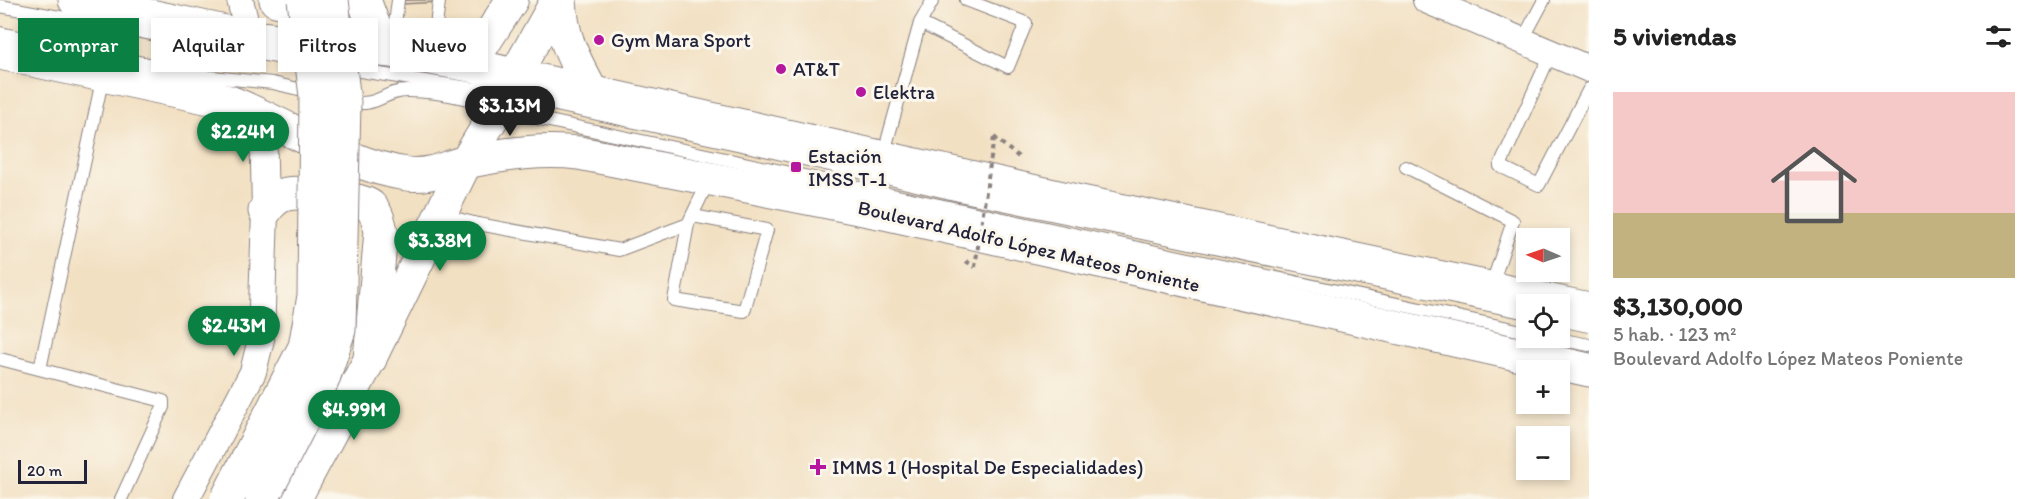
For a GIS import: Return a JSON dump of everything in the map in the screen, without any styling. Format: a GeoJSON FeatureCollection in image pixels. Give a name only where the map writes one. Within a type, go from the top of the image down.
{"type":"FeatureCollection","features":[{"type":"Feature","properties":{"kind":"main road"},"geometry":{"type":"LineString","coordinates":[[75,0],[160,18]]}},
{"type":"Feature","properties":{"kind":"main road"},"geometry":{"type":"LineString","coordinates":[[262,499],[323,379],[339,330],[344,102],[334,0],[325,4],[301,5],[276,0]]}},
{"type":"Feature","properties":{"kind":"main road"},"geometry":{"type":"LineString","coordinates":[[227,499],[305,348],[311,325],[314,296],[316,96],[304,0]]}},
{"type":"Feature","properties":{"kind":"main road"},"geometry":{"type":"LineString","coordinates":[[364,0],[373,24],[390,50]]}},
{"type":"Feature","properties":{"kind":"main road"},"geometry":{"type":"LineString","coordinates":[[558,0],[566,42],[592,93]]}},
{"type":"Feature","properties":{"kind":"main road"},"geometry":{"type":"LineString","coordinates":[[266,39],[390,51]]}},
{"type":"Feature","properties":{"kind":"main road","name":"Boulevard Adolfo López Mateos Poniente"},"geometry":{"type":"LineString","coordinates":[[0,53],[229,102],[263,115],[351,157],[408,174],[439,172],[466,162],[552,150],[884,213],[1589,370]]}},
{"type":"Feature","properties":{"kind":"main road"},"geometry":{"type":"LineString","coordinates":[[479,72],[505,92],[592,93],[1072,200],[1589,309]]}},
{"type":"Feature","properties":{"kind":"main road"},"geometry":{"type":"LineString","coordinates":[[266,211],[278,197],[294,193],[360,201],[371,207],[378,218],[381,231],[370,359]]}},
{"type":"Feature","properties":{"kind":"street"},"geometry":{"type":"LineString","coordinates":[[240,0],[244,18]]}},
{"type":"Feature","properties":{"kind":"street"},"geometry":{"type":"LineString","coordinates":[[488,37],[512,0]]}},
{"type":"Feature","properties":{"kind":"street"},"geometry":{"type":"LineString","coordinates":[[299,497],[370,359],[466,162],[558,0]]}},
{"type":"Feature","properties":{"kind":"street"},"geometry":{"type":"LineString","coordinates":[[1426,0],[1589,69]]}},
{"type":"Feature","properties":{"kind":"street"},"geometry":{"type":"LineString","coordinates":[[186,499],[253,372],[261,339],[266,211],[263,115]]}},
{"type":"Feature","properties":{"kind":"lane"},"geometry":{"type":"LineString","coordinates":[[396,18],[398,0]]}},
{"type":"Feature","properties":{"kind":"lane"},"geometry":{"type":"LineString","coordinates":[[882,157],[920,23],[933,0]]}},
{"type":"Feature","properties":{"kind":"lane"},"geometry":{"type":"LineString","coordinates":[[920,23],[1008,67],[1026,23],[966,0]]}},
{"type":"Feature","properties":{"kind":"lane"},"geometry":{"type":"LineString","coordinates":[[1522,40],[1544,0]]}},
{"type":"Feature","properties":{"kind":"lane"},"geometry":{"type":"LineString","coordinates":[[437,18],[439,2]]}},
{"type":"Feature","properties":{"kind":"lane"},"geometry":{"type":"LineString","coordinates":[[0,6],[272,57],[505,92],[959,195],[1516,311]]}},
{"type":"Feature","properties":{"kind":"lane"},"geometry":{"type":"LineString","coordinates":[[0,33],[211,77],[273,83],[359,104],[378,101],[395,91],[505,92],[540,119],[1516,330]]}},
{"type":"Feature","properties":{"kind":"lane"},"geometry":{"type":"LineString","coordinates":[[1551,53],[1500,166],[1539,184],[1589,89]]}},
{"type":"Feature","properties":{"kind":"lane"},"geometry":{"type":"LineString","coordinates":[[40,369],[103,75]]}},
{"type":"Feature","properties":{"kind":"lane"},"geometry":{"type":"LineString","coordinates":[[1406,167],[1513,221],[1491,288]]}},
{"type":"Feature","properties":{"kind":"lane"},"geometry":{"type":"LineString","coordinates":[[441,214],[478,224],[619,250],[690,220],[767,230],[744,311],[674,300],[690,220],[710,179]]}},
{"type":"Feature","properties":{"kind":"lane"},"geometry":{"type":"LineString","coordinates":[[1570,322],[1589,326]]}},
{"type":"Feature","properties":{"kind":"lane"},"geometry":{"type":"LineString","coordinates":[[1570,341],[1589,345]]}},
{"type":"Feature","properties":{"kind":"lane"},"geometry":{"type":"LineString","coordinates":[[0,358],[163,400],[163,407],[121,499]]}},
{"type":"Feature","properties":{"kind":"path"},"geometry":{"type":"LineString","coordinates":[[975,267],[994,137]]}},
{"type":"Feature","properties":{"kind":"building"},"geometry":{"type":"Polygon","coordinates":[[[403,0],[439,0],[439,2],[402,4],[403,0]]]}},
{"type":"Feature","properties":{"kind":"place","name":"Gym Mara Sport"},"geometry":{"type":"Point","coordinates":[599,40]}},
{"type":"Feature","properties":{"kind":"place","name":"AT&T"},"geometry":{"type":"Point","coordinates":[781,69]}},
{"type":"Feature","properties":{"kind":"place","name":"Elektra"},"geometry":{"type":"Point","coordinates":[861,92]}},
{"type":"Feature","properties":{"kind":"place","name":"Estación IMSS T-1"},"geometry":{"type":"Point","coordinates":[796,167]}},
{"type":"Feature","properties":{"kind":"place","name":"IMMS 1 (Hospital De Especialidades)"},"geometry":{"type":"Point","coordinates":[818,467]}}]}
